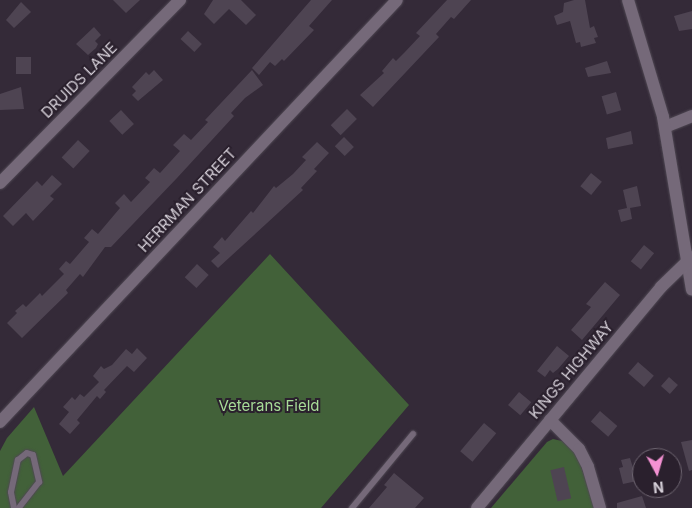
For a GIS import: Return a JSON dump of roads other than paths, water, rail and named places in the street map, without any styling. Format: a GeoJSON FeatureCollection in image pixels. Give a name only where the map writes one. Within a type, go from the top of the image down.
{"type":"FeatureCollection","features":[{"type":"Feature","properties":{"kind":"street","name":"DRUIDS LANE"},"geometry":{"type":"LineString","coordinates":[[0,182],[180,0]]}},
{"type":"Feature","properties":{"kind":"street","name":"HERRMAN STREET"},"geometry":{"type":"LineString","coordinates":[[0,422],[397,0]]}},
{"type":"Feature","properties":{"kind":"street"},"geometry":{"type":"LineString","coordinates":[[628,0],[665,127],[689,259],[692,290]]}},
{"type":"Feature","properties":{"kind":"street"},"geometry":{"type":"LineString","coordinates":[[665,127],[692,116]]}},
{"type":"Feature","properties":{"kind":"street","name":"KINGS HIGHWAY"},"geometry":{"type":"LineString","coordinates":[[477,508],[661,287],[689,259]]}},
{"type":"Feature","properties":{"kind":"street"},"geometry":{"type":"LineString","coordinates":[[550,420],[579,449],[588,467],[600,508]]}},
{"type":"Feature","properties":{"kind":"lane"},"geometry":{"type":"LineString","coordinates":[[352,508],[413,434]]}},
{"type":"Feature","properties":{"kind":"lane"},"geometry":{"type":"LineString","coordinates":[[14,508],[10,492],[18,460],[27,453],[33,455],[39,482],[19,508]]}},
{"type":"Feature","properties":{"kind":"park label","name":"Veterans Field"},"geometry":{"type":"Point","coordinates":[269,406]}}]}
